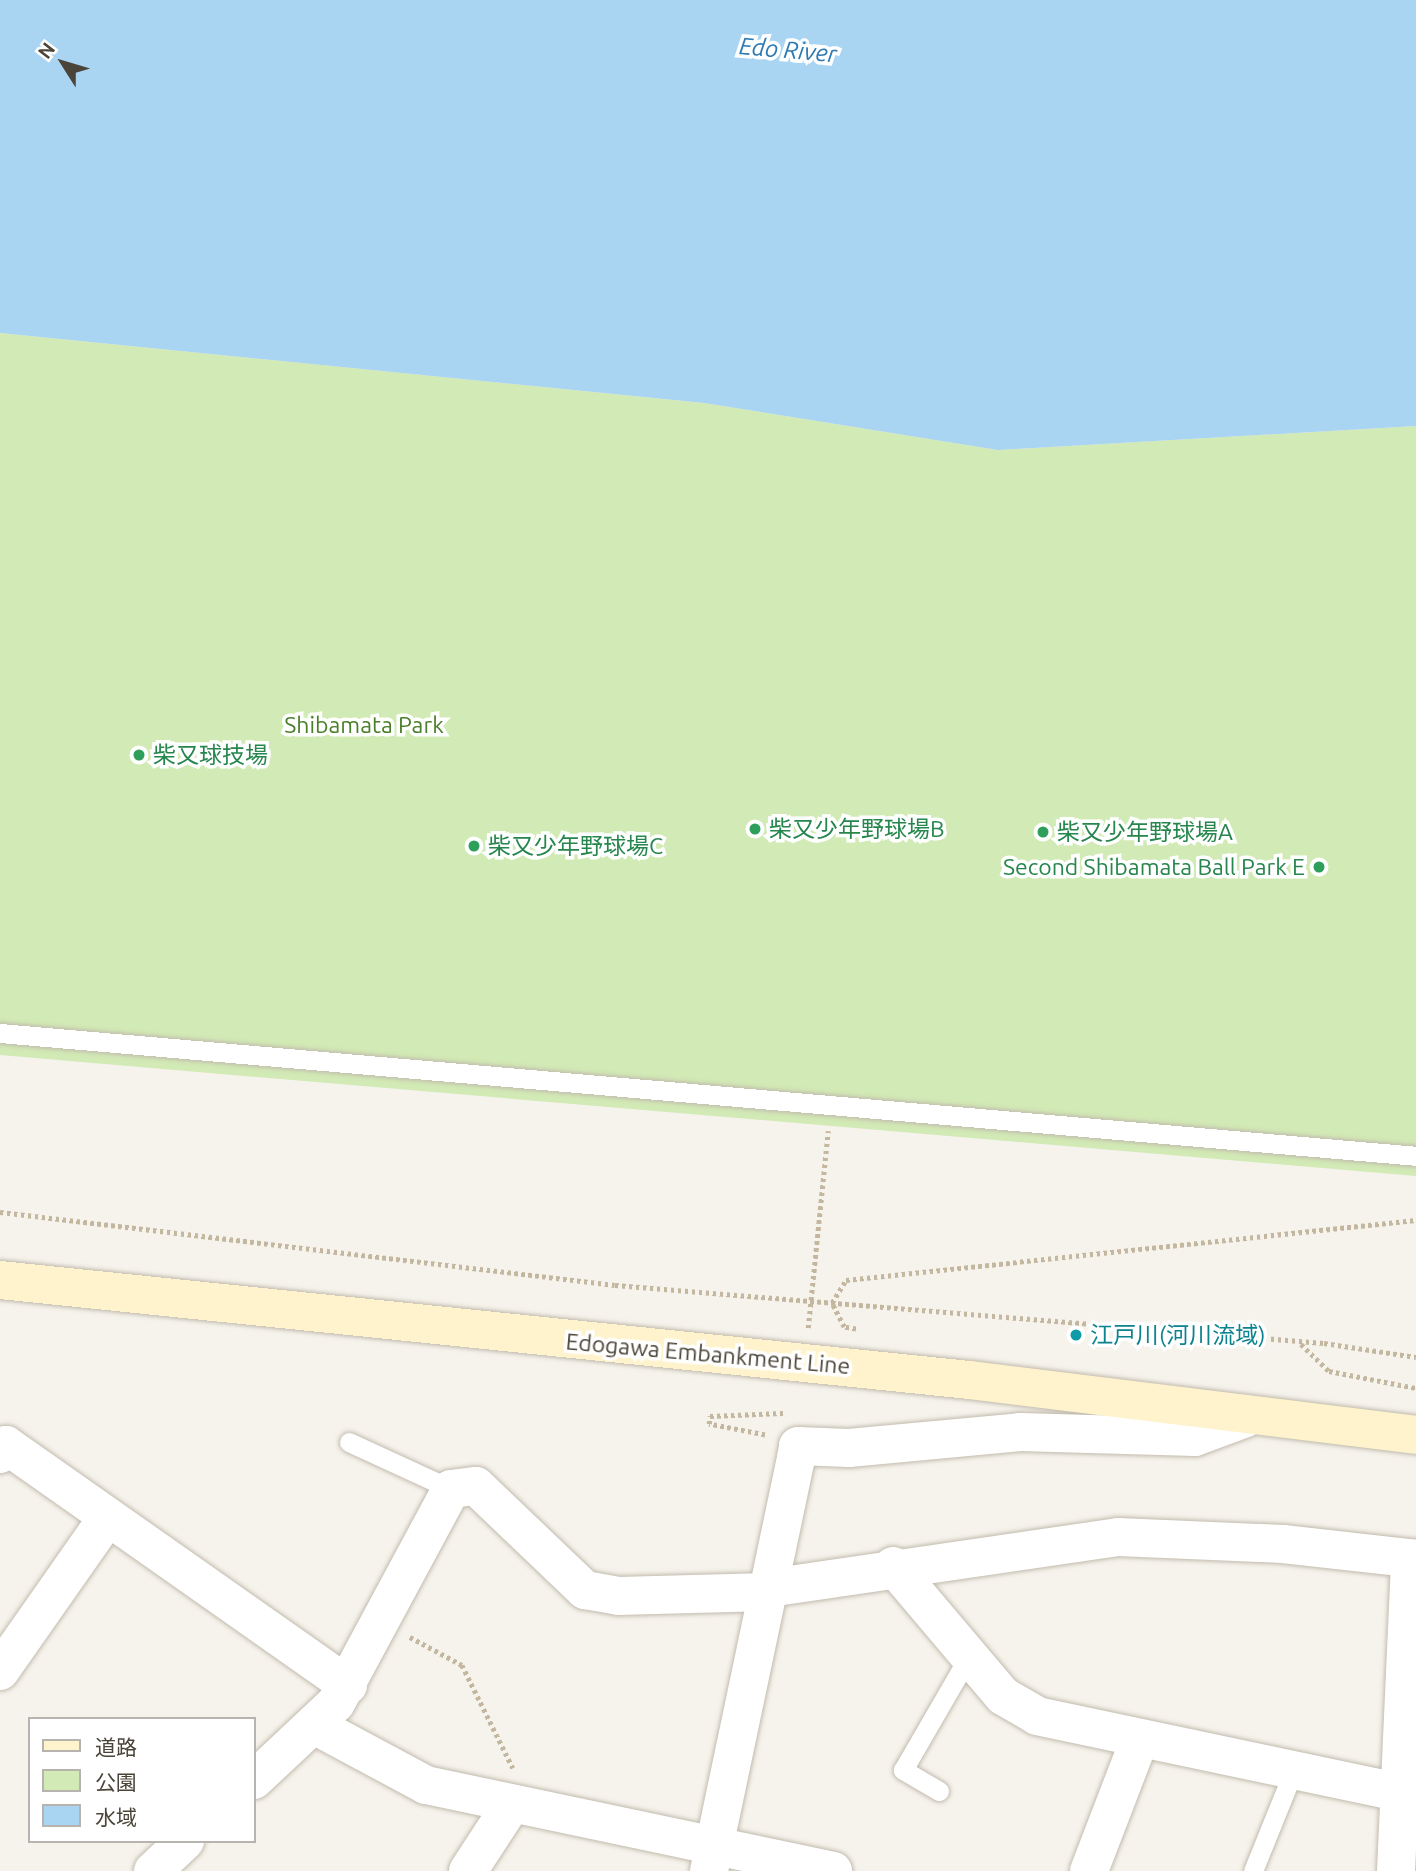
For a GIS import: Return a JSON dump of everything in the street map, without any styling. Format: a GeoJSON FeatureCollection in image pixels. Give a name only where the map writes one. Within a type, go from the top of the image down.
{"type":"FeatureCollection","features":[{"type":"Feature","properties":{"kind":"main road","name":"Edogawa Embankment Line"},"geometry":{"type":"LineString","coordinates":[[0,1280],[969,1380],[1246,1418],[1416,1436]]}},
{"type":"Feature","properties":{"kind":"street"},"geometry":{"type":"LineString","coordinates":[[712,1859],[798,1446],[849,1448],[1020,1432],[1195,1437],[1246,1418]]}},
{"type":"Feature","properties":{"kind":"street"},"geometry":{"type":"LineString","coordinates":[[0,1454],[6,1445],[348,1685]]}},
{"type":"Feature","properties":{"kind":"street"},"geometry":{"type":"LineString","coordinates":[[256,1778],[314,1725],[348,1685],[451,1489],[476,1486],[585,1590],[618,1596],[768,1590],[893,1566],[1118,1537],[1283,1544],[1413,1558],[1398,1792],[1396,1871]]}},
{"type":"Feature","properties":{"kind":"street"},"geometry":{"type":"LineString","coordinates":[[0,1671],[107,1517]]}},
{"type":"Feature","properties":{"kind":"street"},"geometry":{"type":"LineString","coordinates":[[893,1566],[1003,1696],[1037,1716],[1398,1792]]}},
{"type":"Feature","properties":{"kind":"street"},"geometry":{"type":"LineString","coordinates":[[314,1725],[396,1773],[712,1859],[833,1871]]}},
{"type":"Feature","properties":{"kind":"street"},"geometry":{"type":"LineString","coordinates":[[1088,1871],[1140,1738]]}},
{"type":"Feature","properties":{"kind":"street"},"geometry":{"type":"LineString","coordinates":[[468,1871],[522,1807]]}},
{"type":"Feature","properties":{"kind":"street"},"geometry":{"type":"LineString","coordinates":[[153,1871],[184,1843]]}},
{"type":"Feature","properties":{"kind":"lane"},"geometry":{"type":"LineString","coordinates":[[0,1033],[1416,1156]]}},
{"type":"Feature","properties":{"kind":"lane"},"geometry":{"type":"LineString","coordinates":[[349,1442],[451,1489]]}},
{"type":"Feature","properties":{"kind":"lane"},"geometry":{"type":"LineString","coordinates":[[939,1791],[903,1770],[969,1656]]}},
{"type":"Feature","properties":{"kind":"lane"},"geometry":{"type":"LineString","coordinates":[[1253,1871],[1293,1772]]}},
{"type":"Feature","properties":{"kind":"path"},"geometry":{"type":"LineString","coordinates":[[809,1318],[826,1149]]}},
{"type":"Feature","properties":{"kind":"path"},"geometry":{"type":"LineString","coordinates":[[0,1212],[413,1264],[1301,1343],[1416,1357]]}},
{"type":"Feature","properties":{"kind":"path"},"geometry":{"type":"LineString","coordinates":[[832,1303],[846,1280],[1416,1220]]}},
{"type":"Feature","properties":{"kind":"path"},"geometry":{"type":"LineString","coordinates":[[1301,1343],[1329,1371],[1416,1388]]}},
{"type":"Feature","properties":{"kind":"path"},"geometry":{"type":"LineString","coordinates":[[382,1622],[462,1665],[522,1807]]}},
{"type":"Feature","properties":{"kind":"green space","name":"Shibamata Park"},"geometry":{"type":"Polygon","coordinates":[[[0,333],[704,403],[998,450],[1416,426],[1416,1176],[0,1055],[0,333]]]}},
{"type":"Feature","properties":{"kind":"water","name":"Edo River"},"geometry":{"type":"Polygon","coordinates":[[[0,0],[1416,0],[1416,426],[998,450],[704,403],[0,333],[0,0]]]}},
{"type":"Feature","properties":{"kind":"place","name":"柴又球技場"},"geometry":{"type":"Point","coordinates":[139,755]}},
{"type":"Feature","properties":{"kind":"place","name":"柴又少年野球場B"},"geometry":{"type":"Point","coordinates":[755,829]}},
{"type":"Feature","properties":{"kind":"place","name":"柴又少年野球場A"},"geometry":{"type":"Point","coordinates":[1043,832]}},
{"type":"Feature","properties":{"kind":"place","name":"柴又少年野球場C"},"geometry":{"type":"Point","coordinates":[474,846]}},
{"type":"Feature","properties":{"kind":"place","name":"Second Shibamata Ball Park E"},"geometry":{"type":"Point","coordinates":[1319,867]}},
{"type":"Feature","properties":{"kind":"place","name":"江戸川(河川流域)"},"geometry":{"type":"Point","coordinates":[1076,1335]}}]}
